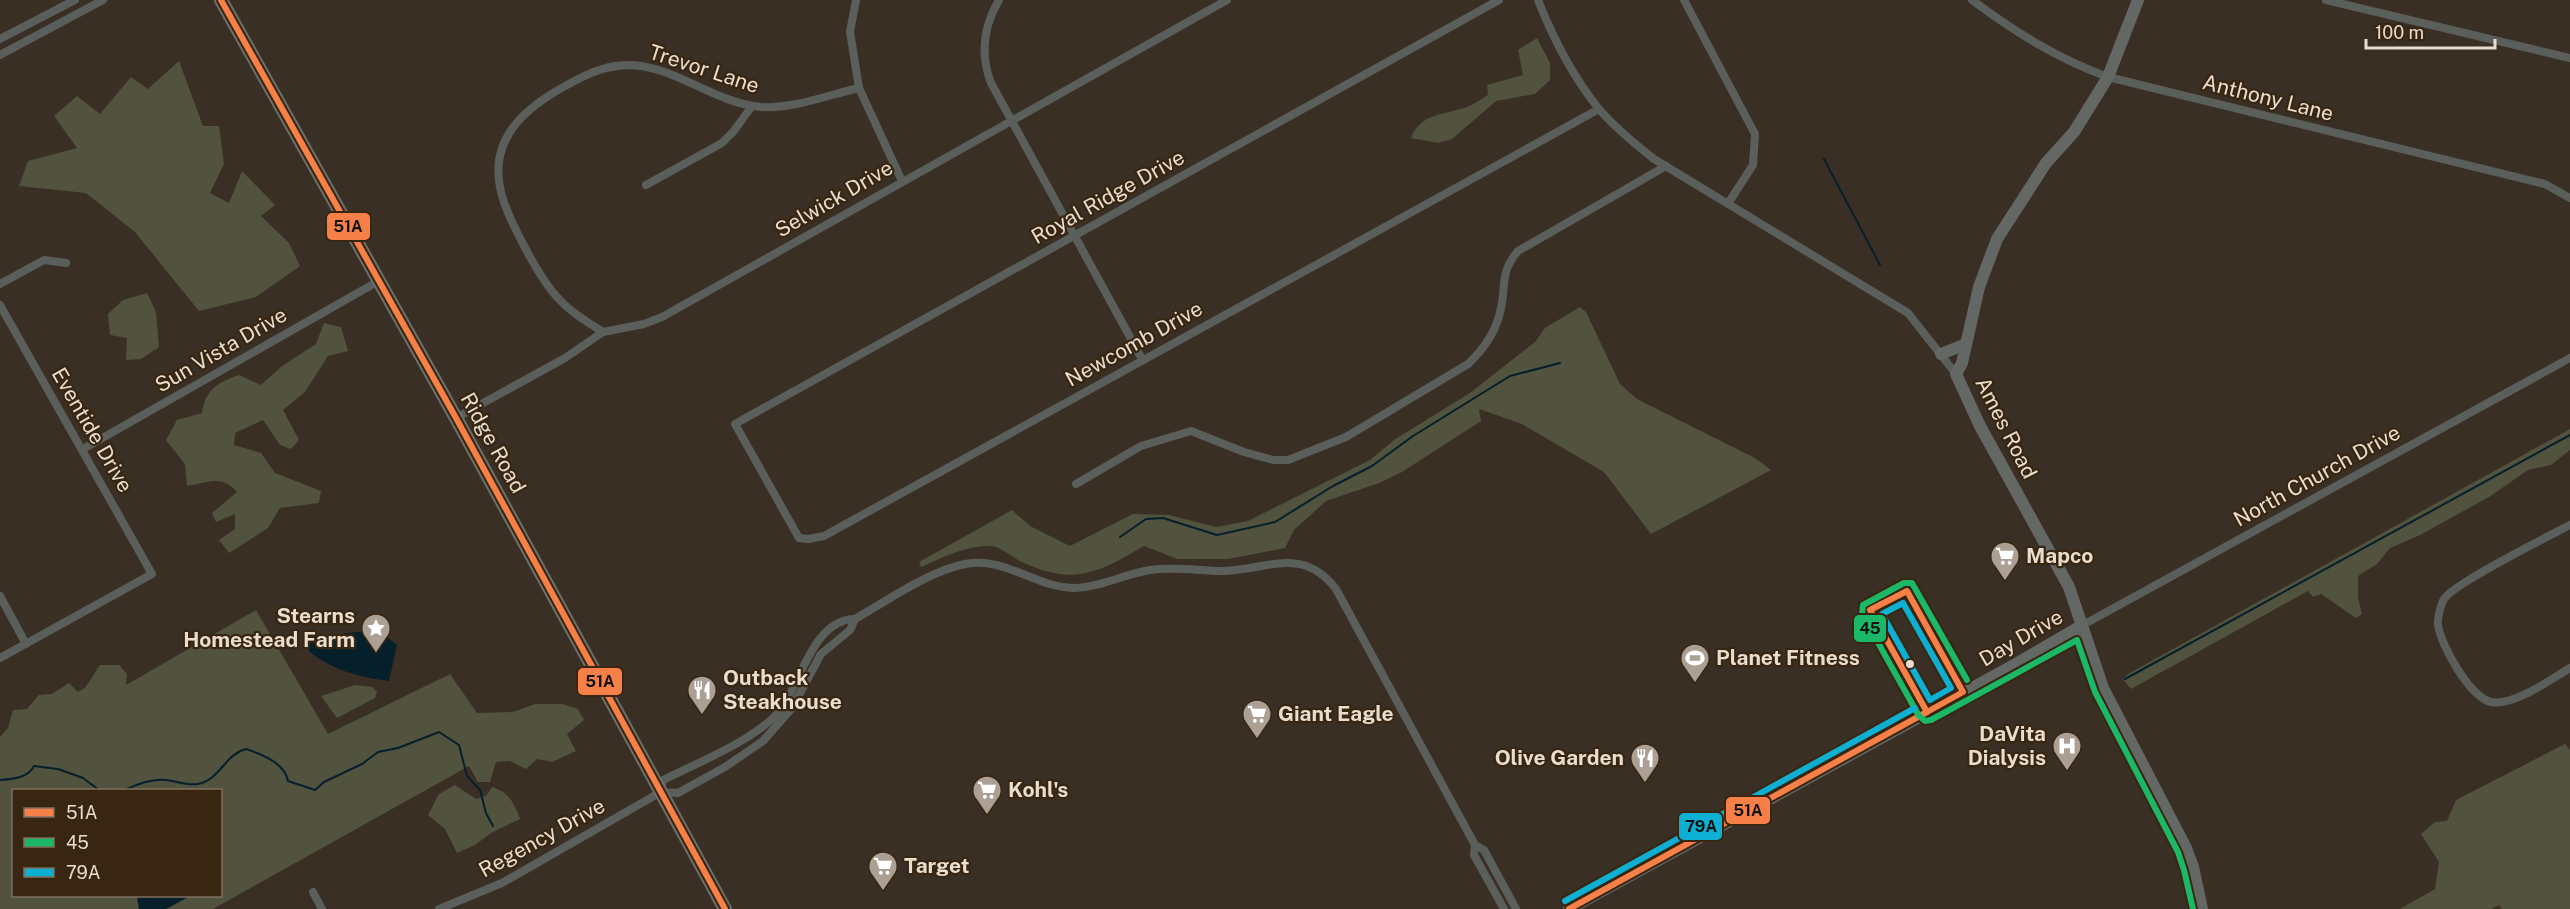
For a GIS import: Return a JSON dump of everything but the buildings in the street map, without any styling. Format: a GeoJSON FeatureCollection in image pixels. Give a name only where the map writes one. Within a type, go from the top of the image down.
{"type":"FeatureCollection","features":[{"type":"Feature","properties":{"kind":"main road","name":"Ridge Road"},"geometry":{"type":"LineString","coordinates":[[221,0],[377,282],[456,418],[725,909]]}},
{"type":"Feature","properties":{"kind":"street"},"geometry":{"type":"LineString","coordinates":[[0,39],[75,0]]}},
{"type":"Feature","properties":{"kind":"street"},"geometry":{"type":"LineString","coordinates":[[0,55],[89,3],[103,0]]}},
{"type":"Feature","properties":{"kind":"street"},"geometry":{"type":"LineString","coordinates":[[856,0],[850,32],[859,88],[902,181]]}},
{"type":"Feature","properties":{"kind":"street"},"geometry":{"type":"LineString","coordinates":[[999,0],[986,29],[985,63],[991,83],[1142,359]]}},
{"type":"Feature","properties":{"kind":"street","name":"Selwick Drive"},"geometry":{"type":"LineString","coordinates":[[456,418],[565,358],[603,332],[644,324],[662,317],[1227,0]]}},
{"type":"Feature","properties":{"kind":"street","name":"Royal Ridge Drive"},"geometry":{"type":"LineString","coordinates":[[735,424],[1499,0]]}},
{"type":"Feature","properties":{"kind":"street","name":"Ames Road"},"geometry":{"type":"LineString","coordinates":[[1538,0],[1553,38],[1599,109],[1639,147],[1666,166],[1729,202],[1908,313],[1956,374],[1980,426],[2069,587],[2103,688],[2186,848],[2193,867],[2202,909]]}},
{"type":"Feature","properties":{"kind":"street"},"geometry":{"type":"LineString","coordinates":[[1684,0],[1755,134],[1753,165],[1729,202]]}},
{"type":"Feature","properties":{"kind":"street","name":"Anthony Lane"},"geometry":{"type":"LineString","coordinates":[[1972,0],[2015,32],[2076,66],[2108,77],[2545,184],[2570,198]]}},
{"type":"Feature","properties":{"kind":"street"},"geometry":{"type":"LineString","coordinates":[[1956,374],[1962,363],[1979,287],[1997,239],[2046,163],[2074,132],[2108,77],[2138,0]]}},
{"type":"Feature","properties":{"kind":"street"},"geometry":{"type":"LineString","coordinates":[[2326,0],[2570,58]]}},
{"type":"Feature","properties":{"kind":"street","name":"Trevor Lane"},"geometry":{"type":"LineString","coordinates":[[603,332],[558,299],[548,286],[508,214],[499,185],[498,173],[509,134],[522,115],[540,100],[586,75],[609,67],[639,66],[653,69],[703,91],[752,105],[785,105],[859,88]]}},
{"type":"Feature","properties":{"kind":"street"},"geometry":{"type":"LineString","coordinates":[[646,185],[722,143],[733,132],[752,105]]}},
{"type":"Feature","properties":{"kind":"street","name":"Newcomb Drive"},"geometry":{"type":"LineString","coordinates":[[735,424],[799,538],[824,536],[1599,109]]}},
{"type":"Feature","properties":{"kind":"street"},"geometry":{"type":"LineString","coordinates":[[1076,484],[1142,446],[1191,431],[1273,460],[1288,460],[1346,437],[1468,364],[1478,355],[1496,327],[1502,306],[1507,263],[1518,251],[1666,166]]}},
{"type":"Feature","properties":{"kind":"street"},"geometry":{"type":"LineString","coordinates":[[0,284],[44,260],[66,263]]}},
{"type":"Feature","properties":{"kind":"street","name":"Sun Vista Drive"},"geometry":{"type":"LineString","coordinates":[[83,449],[377,282]]}},
{"type":"Feature","properties":{"kind":"street","name":"Eventide Drive"},"geometry":{"type":"LineString","coordinates":[[0,304],[152,574],[26,644]]}},
{"type":"Feature","properties":{"kind":"street"},"geometry":{"type":"LineString","coordinates":[[1941,354],[1966,344]]}},
{"type":"Feature","properties":{"kind":"street","name":"North Church Drive"},"geometry":{"type":"LineString","coordinates":[[2081,626],[2570,358]]}},
{"type":"Feature","properties":{"kind":"street"},"geometry":{"type":"LineString","coordinates":[[2570,525],[2462,584],[2444,598],[2437,624],[2444,644],[2460,673],[2479,696],[2491,702],[2510,701],[2570,668]]}},
{"type":"Feature","properties":{"kind":"street"},"geometry":{"type":"LineString","coordinates":[[855,619],[850,630],[821,654],[792,708],[763,741],[725,767],[681,791],[661,792],[663,780],[735,743],[772,719],[787,699],[813,649],[834,627],[846,619],[855,619],[930,577],[953,567],[978,562],[1005,566],[1053,586],[1072,588],[1101,585],[1152,570],[1233,571],[1283,561],[1309,567],[1330,580],[1336,589],[1474,845],[1474,855],[1504,909]]}},
{"type":"Feature","properties":{"kind":"street"},"geometry":{"type":"LineString","coordinates":[[0,596],[26,644],[0,658]]}},
{"type":"Feature","properties":{"kind":"street","name":"Day Drive"},"geometry":{"type":"LineString","coordinates":[[1569,909],[2016,664],[2081,626]]}},
{"type":"Feature","properties":{"kind":"street","name":"Regency Drive"},"geometry":{"type":"LineString","coordinates":[[439,909],[502,883],[661,792]]}},
{"type":"Feature","properties":{"kind":"street"},"geometry":{"type":"LineString","coordinates":[[1474,845],[1484,850],[1516,909]]}},
{"type":"Feature","properties":{"kind":"street"},"geometry":{"type":"LineString","coordinates":[[313,892],[322,909]]}},
{"type":"Feature","properties":{"kind":"green space"},"geometry":{"type":"Polygon","coordinates":[[[1537,38],[1550,63],[1550,80],[1535,94],[1496,101],[1452,139],[1438,143],[1411,138],[1420,124],[1427,119],[1467,107],[1488,95],[1487,85],[1523,75],[1518,50],[1537,38]]]}},
{"type":"Feature","properties":{"kind":"green space"},"geometry":{"type":"Polygon","coordinates":[[[179,61],[203,126],[219,126],[224,164],[210,193],[229,203],[242,171],[275,205],[261,216],[289,243],[300,266],[256,297],[199,311],[135,232],[86,193],[19,186],[28,161],[77,148],[54,116],[77,96],[100,114],[131,77],[148,89],[179,61]]]}},
{"type":"Feature","properties":{"kind":"green space"},"geometry":{"type":"Polygon","coordinates":[[[147,293],[156,312],[159,347],[141,359],[126,360],[127,338],[110,335],[108,314],[123,300],[147,293]]]}},
{"type":"Feature","properties":{"kind":"green space"},"geometry":{"type":"Polygon","coordinates":[[[1580,307],[1586,312],[1620,384],[1637,399],[1755,458],[1771,470],[1651,534],[1604,472],[1522,424],[1479,409],[1481,421],[1402,472],[1379,483],[1326,501],[1294,530],[1285,548],[1228,559],[1178,559],[1144,546],[1100,569],[1073,575],[1042,570],[991,546],[964,550],[921,567],[919,562],[1012,510],[1030,526],[1070,546],[1133,514],[1169,515],[1216,527],[1248,521],[1370,460],[1394,440],[1470,393],[1535,342],[1545,328],[1580,307]]]}},
{"type":"Feature","properties":{"kind":"green space"},"geometry":{"type":"Polygon","coordinates":[[[324,323],[341,327],[348,351],[328,356],[305,392],[283,410],[299,440],[291,449],[280,445],[263,420],[235,433],[234,445],[261,453],[275,473],[321,491],[319,503],[280,508],[268,528],[229,553],[219,540],[235,529],[235,514],[216,522],[212,513],[237,492],[220,481],[187,486],[185,464],[166,440],[177,420],[202,413],[206,398],[219,384],[239,375],[261,385],[282,366],[316,344],[324,323]]]}},
{"type":"Feature","properties":{"kind":"green space"},"geometry":{"type":"Polygon","coordinates":[[[2570,429],[2570,450],[2551,465],[2528,470],[2489,497],[2420,535],[2390,548],[2377,564],[2358,576],[2358,598],[2362,614],[2356,618],[2321,594],[2313,597],[2308,591],[2131,689],[2123,679],[2128,674],[2570,429]]]}},
{"type":"Feature","properties":{"kind":"green space"},"geometry":{"type":"Polygon","coordinates":[[[256,610],[328,734],[450,674],[477,713],[513,712],[535,704],[563,704],[578,709],[584,720],[567,734],[576,751],[552,762],[537,759],[526,769],[510,761],[496,762],[490,782],[478,782],[469,766],[213,909],[166,909],[188,897],[222,897],[222,789],[12,789],[12,897],[137,897],[139,909],[0,909],[0,737],[8,728],[13,710],[27,709],[39,695],[52,694],[69,683],[78,692],[85,688],[100,665],[119,665],[127,674],[126,685],[256,610]]]}},
{"type":"Feature","properties":{"kind":"green space"},"geometry":{"type":"Polygon","coordinates":[[[355,685],[372,687],[377,692],[375,698],[337,718],[321,696],[355,685]]]}},
{"type":"Feature","properties":{"kind":"green space"},"geometry":{"type":"Polygon","coordinates":[[[2565,744],[2570,750],[2570,909],[2502,909],[2499,905],[2491,909],[2400,909],[2435,889],[2439,862],[2421,834],[2435,822],[2447,821],[2456,800],[2565,744]]]}},
{"type":"Feature","properties":{"kind":"green space"},"geometry":{"type":"Polygon","coordinates":[[[455,785],[476,799],[486,796],[492,787],[498,789],[510,799],[520,819],[457,853],[445,829],[428,815],[439,794],[455,785]]]}},
{"type":"Feature","properties":{"kind":"water"},"geometry":{"type":"Polygon","coordinates":[[[375,630],[397,645],[389,681],[346,672],[326,663],[309,651],[308,639],[313,637],[375,630]]]}},
{"type":"Feature","properties":{"kind":"water"},"geometry":{"type":"Polygon","coordinates":[[[137,897],[188,897],[166,909],[139,909],[137,897]]]}},
{"type":"Feature","properties":{"kind":"waterway"},"geometry":{"type":"LineString","coordinates":[[1824,159],[1880,265]]}},
{"type":"Feature","properties":{"kind":"waterway"},"geometry":{"type":"LineString","coordinates":[[1120,537],[1146,519],[1163,518],[1217,535],[1275,522],[1333,486],[1372,466],[1413,436],[1510,376],[1560,363]]}},
{"type":"Feature","properties":{"kind":"waterway"},"geometry":{"type":"LineString","coordinates":[[2125,679],[2570,435]]}},
{"type":"Feature","properties":{"kind":"waterway"},"geometry":{"type":"LineString","coordinates":[[128,789],[155,780],[190,784],[206,782],[233,756],[246,749],[277,764],[288,781],[315,790],[324,782],[362,764],[378,752],[398,748],[439,732],[459,745],[467,776],[480,790],[486,813],[493,826]]}},
{"type":"Feature","properties":{"kind":"waterway"},"geometry":{"type":"LineString","coordinates":[[0,780],[24,775],[34,766],[58,769],[83,778],[98,789]]}},
{"type":"Feature","properties":{"kind":"transit line","name":"51A"},"geometry":{"type":"LineString","coordinates":[[221,0],[456,418],[725,909]]}},
{"type":"Feature","properties":{"kind":"transit line","name":"45"},"geometry":{"type":"LineString","coordinates":[[1967,680],[1912,583],[1904,583],[1863,605],[1862,614],[1919,716],[1925,721],[1931,720],[2077,640],[2095,692],[2178,852],[2193,909]]}},
{"type":"Feature","properties":{"kind":"transit line","name":"51A"},"geometry":{"type":"LineString","coordinates":[[1907,591],[1963,692],[1927,712],[1870,610],[1907,591]]}},
{"type":"Feature","properties":{"kind":"transit line","name":"79A"},"geometry":{"type":"LineString","coordinates":[[1903,603],[1951,688],[1930,700],[1882,614],[1903,603]]}},
{"type":"Feature","properties":{"kind":"transit line","name":"79A"},"geometry":{"type":"LineString","coordinates":[[1565,901],[1915,708]]}},
{"type":"Feature","properties":{"kind":"transit line","name":"51A"},"geometry":{"type":"LineString","coordinates":[[1569,909],[1927,712]]}},
{"type":"Feature","properties":{"kind":"place","name":"Mapco"},"geometry":{"type":"Point","coordinates":[2005,582]}},
{"type":"Feature","properties":{"kind":"place","name":"Stearns Homestead Farm"},"geometry":{"type":"Point","coordinates":[376,654]}},
{"type":"Feature","properties":{"kind":"place","name":"Planet Fitness"},"geometry":{"type":"Point","coordinates":[1695,684]}},
{"type":"Feature","properties":{"kind":"place","name":"Outback Steakhouse"},"geometry":{"type":"Point","coordinates":[702,716]}},
{"type":"Feature","properties":{"kind":"place","name":"Giant Eagle"},"geometry":{"type":"Point","coordinates":[1257,740]}},
{"type":"Feature","properties":{"kind":"place","name":"DaVita Dialysis"},"geometry":{"type":"Point","coordinates":[2067,772]}},
{"type":"Feature","properties":{"kind":"place","name":"Olive Garden"},"geometry":{"type":"Point","coordinates":[1645,784]}},
{"type":"Feature","properties":{"kind":"place","name":"Kohl's"},"geometry":{"type":"Point","coordinates":[987,816]}},
{"type":"Feature","properties":{"kind":"place","name":"Target"},"geometry":{"type":"Point","coordinates":[883,892]}}]}
